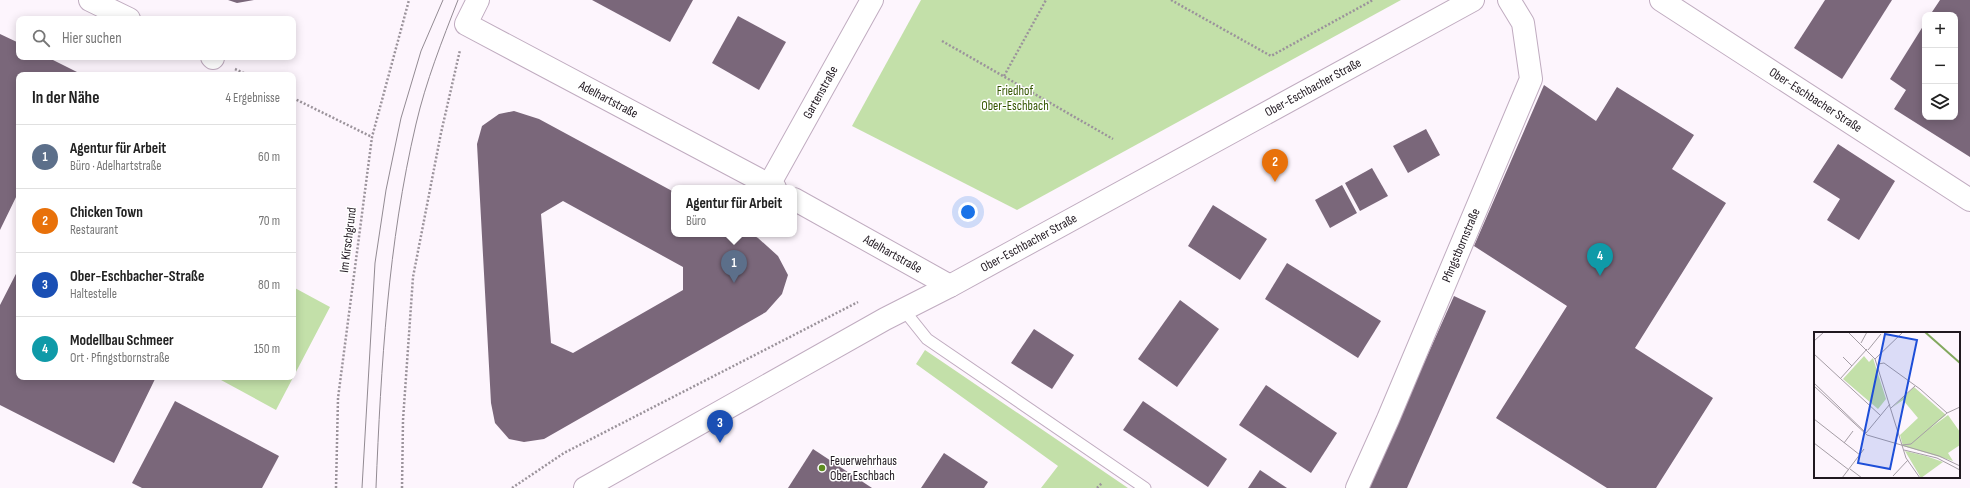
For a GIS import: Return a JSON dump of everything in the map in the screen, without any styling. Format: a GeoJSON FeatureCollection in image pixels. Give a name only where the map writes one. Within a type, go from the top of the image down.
{"type":"FeatureCollection","features":[{"type":"Feature","properties":{"kind":"street"},"geometry":{"type":"LineString","coordinates":[[90,0],[126,11]]}},
{"type":"Feature","properties":{"kind":"street"},"geometry":{"type":"LineString","coordinates":[[466,24],[478,0]]}},
{"type":"Feature","properties":{"kind":"street","name":"Gartenstraße"},"geometry":{"type":"LineString","coordinates":[[773,185],[872,0]]}},
{"type":"Feature","properties":{"kind":"street","name":"Ober-Eschbacher Straße"},"geometry":{"type":"LineString","coordinates":[[585,488],[903,309],[950,286],[1473,0]]}},
{"type":"Feature","properties":{"kind":"street","name":"Pfingstbornstraße"},"geometry":{"type":"LineString","coordinates":[[1357,488],[1388,419],[1531,79],[1523,23],[1509,0]]}},
{"type":"Feature","properties":{"kind":"street","name":"Ober-Eschbacher Straße"},"geometry":{"type":"LineString","coordinates":[[1661,0],[1970,200]]}},
{"type":"Feature","properties":{"kind":"street","name":"Adelhartstraße"},"geometry":{"type":"LineString","coordinates":[[466,24],[770,185]]}},
{"type":"Feature","properties":{"kind":"street","name":"Adelhartstraße"},"geometry":{"type":"LineString","coordinates":[[797,201],[950,286]]}},
{"type":"Feature","properties":{"kind":"lane"},"geometry":{"type":"LineString","coordinates":[[903,309],[927,339],[1145,488]]}},
{"type":"Feature","properties":{"kind":"path","name":"Im Kirschgrund"},"geometry":{"type":"LineString","coordinates":[[336,488],[338,398],[372,137],[409,0]]}},
{"type":"Feature","properties":{"kind":"path"},"geometry":{"type":"LineString","coordinates":[[1004,76],[1046,0]]}},
{"type":"Feature","properties":{"kind":"path"},"geometry":{"type":"LineString","coordinates":[[1171,0],[1271,56],[1373,0]]}},
{"type":"Feature","properties":{"kind":"path"},"geometry":{"type":"LineString","coordinates":[[402,488],[403,420],[413,277],[441,133],[466,24]]}},
{"type":"Feature","properties":{"kind":"path"},"geometry":{"type":"LineString","coordinates":[[942,41],[1113,138]]}},
{"type":"Feature","properties":{"kind":"path"},"geometry":{"type":"LineString","coordinates":[[296,99],[372,137]]}},
{"type":"Feature","properties":{"kind":"path"},"geometry":{"type":"LineString","coordinates":[[512,488],[564,453],[864,298]]}},
{"type":"Feature","properties":{"kind":"green space","name":"Friedhof Ober-Eschbach"},"geometry":{"type":"Polygon","coordinates":[[[921,0],[1401,0],[1017,210],[852,126],[921,0]]]}},
{"type":"Feature","properties":{"kind":"green space"},"geometry":{"type":"Polygon","coordinates":[[[296,289],[330,307],[296,372],[296,289]]]}},
{"type":"Feature","properties":{"kind":"green space"},"geometry":{"type":"Polygon","coordinates":[[[925,350],[1128,488],[1041,488],[1058,466],[916,364],[925,350]]]}},
{"type":"Feature","properties":{"kind":"green space"},"geometry":{"type":"Polygon","coordinates":[[[221,380],[292,380],[276,410],[221,380]]]}},
{"type":"Feature","properties":{"kind":"building"},"geometry":{"type":"Polygon","coordinates":[[[228,0],[254,0],[237,3],[228,0]]]}},
{"type":"Feature","properties":{"kind":"building"},"geometry":{"type":"Polygon","coordinates":[[[592,0],[693,0],[670,42],[592,0]]]}},
{"type":"Feature","properties":{"kind":"building"},"geometry":{"type":"Polygon","coordinates":[[[1825,0],[1892,0],[1842,79],[1794,48],[1825,0]]]}},
{"type":"Feature","properties":{"kind":"building"},"geometry":{"type":"Polygon","coordinates":[[[1940,0],[1970,0],[1970,157],[1894,109],[1906,90],[1890,79],[1922,28],[1922,120],[1958,120],[1958,12],[1932,12],[1940,0]]]}},
{"type":"Feature","properties":{"kind":"building"},"geometry":{"type":"Polygon","coordinates":[[[738,16],[786,42],[759,90],[712,63],[738,16]]]}},
{"type":"Feature","properties":{"kind":"building"},"geometry":{"type":"Polygon","coordinates":[[[0,34],[16,42],[16,60],[53,60],[77,72],[16,72],[16,197],[0,230],[0,34]]]}},
{"type":"Feature","properties":{"kind":"building"},"geometry":{"type":"Polygon","coordinates":[[[1544,85],[1596,121],[1617,87],[1694,135],[1672,169],[1726,203],[1635,348],[1713,398],[1656,488],[1607,488],[1496,418],[1567,306],[1474,246],[1544,85]]]}},
{"type":"Feature","properties":{"kind":"building"},"geometry":{"type":"Polygon","coordinates":[[[514,111],[539,119],[671,190],[671,237],[756,237],[778,256],[788,275],[782,294],[766,312],[544,439],[524,442],[509,439],[495,423],[491,403],[477,144],[482,126],[499,114],[514,111]],[[563,201],[541,214],[551,343],[573,353],[683,290],[683,267],[563,201]]]}},
{"type":"Feature","properties":{"kind":"building"},"geometry":{"type":"Polygon","coordinates":[[[1426,129],[1440,155],[1408,173],[1393,146],[1426,129]]]}},
{"type":"Feature","properties":{"kind":"building"},"geometry":{"type":"Polygon","coordinates":[[[1838,144],[1895,181],[1859,240],[1827,220],[1840,199],[1813,182],[1838,144]]]}},
{"type":"Feature","properties":{"kind":"building"},"geometry":{"type":"Polygon","coordinates":[[[1372,168],[1388,196],[1360,211],[1345,183],[1372,168]]]}},
{"type":"Feature","properties":{"kind":"building"},"geometry":{"type":"Polygon","coordinates":[[[1342,185],[1357,213],[1330,228],[1315,200],[1342,185]]]}},
{"type":"Feature","properties":{"kind":"building"},"geometry":{"type":"Polygon","coordinates":[[[1213,205],[1267,239],[1240,280],[1188,246],[1213,205]]]}},
{"type":"Feature","properties":{"kind":"building"},"geometry":{"type":"Polygon","coordinates":[[[1287,263],[1381,321],[1358,358],[1265,299],[1287,263]]]}},
{"type":"Feature","properties":{"kind":"building"},"geometry":{"type":"Polygon","coordinates":[[[16,274],[16,380],[155,380],[114,463],[0,405],[0,305],[16,274]]]}},
{"type":"Feature","properties":{"kind":"building"},"geometry":{"type":"Polygon","coordinates":[[[1454,296],[1486,311],[1407,488],[1368,488],[1454,296]]]}},
{"type":"Feature","properties":{"kind":"building"},"geometry":{"type":"Polygon","coordinates":[[[1180,300],[1219,329],[1177,387],[1138,359],[1180,300]]]}},
{"type":"Feature","properties":{"kind":"building"},"geometry":{"type":"Polygon","coordinates":[[[1034,329],[1074,355],[1052,389],[1011,363],[1034,329]]]}},
{"type":"Feature","properties":{"kind":"building"},"geometry":{"type":"Polygon","coordinates":[[[1266,385],[1337,433],[1311,473],[1239,425],[1266,385]]]}},
{"type":"Feature","properties":{"kind":"building"},"geometry":{"type":"Polygon","coordinates":[[[175,401],[279,456],[262,488],[142,488],[132,483],[175,401]]]}},
{"type":"Feature","properties":{"kind":"building"},"geometry":{"type":"Polygon","coordinates":[[[1143,401],[1227,459],[1208,487],[1123,430],[1143,401]]]}},
{"type":"Feature","properties":{"kind":"building","name":"Feuerwehrhaus Ober Eschbach"},"geometry":{"type":"Polygon","coordinates":[[[813,449],[872,488],[788,488],[813,449]]]}},
{"type":"Feature","properties":{"kind":"building","name":"Feuerwehrhaus Ober Eschbach"},"geometry":{"type":"Polygon","coordinates":[[[944,453],[988,482],[984,488],[921,488],[944,453]]]}},
{"type":"Feature","properties":{"kind":"building"},"geometry":{"type":"Polygon","coordinates":[[[1260,470],[1287,488],[1248,488],[1260,470]]]}},
{"type":"Feature","properties":{"kind":"tram line"},"geometry":{"type":"LineString","coordinates":[[362,488],[375,263],[386,190],[401,118],[421,51],[443,0]]}},
{"type":"Feature","properties":{"kind":"tram line"},"geometry":{"type":"LineString","coordinates":[[376,488],[380,396],[387,305],[392,259],[406,169],[420,108],[435,61],[458,0]]}},
{"type":"Feature","properties":{"kind":"place","name":"Chicken Town"},"geometry":{"type":"Point","coordinates":[1275,182]}},
{"type":"Feature","properties":{"kind":"place","name":"Modellbau Schmeer"},"geometry":{"type":"Point","coordinates":[1600,276]}},
{"type":"Feature","properties":{"kind":"place","name":"Agentur für Arbeit"},"geometry":{"type":"Point","coordinates":[734,283]}},
{"type":"Feature","properties":{"kind":"place","name":"Ober-Eschbacher-Straße"},"geometry":{"type":"Point","coordinates":[720,443]}},
{"type":"Feature","properties":{"kind":"place","name":"Feuerwehrhaus Ober Eschbach"},"geometry":{"type":"Point","coordinates":[822,468]}}]}
